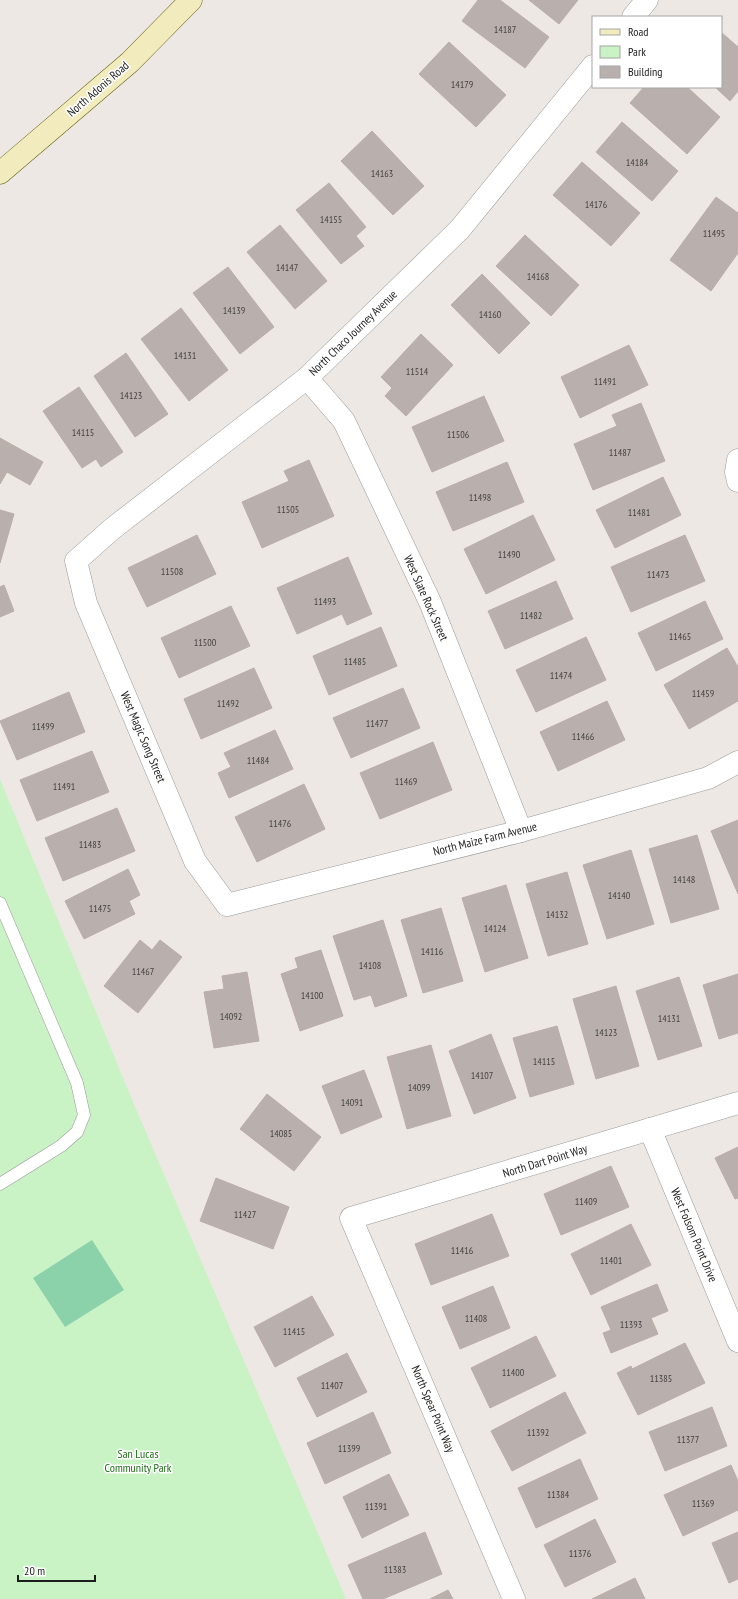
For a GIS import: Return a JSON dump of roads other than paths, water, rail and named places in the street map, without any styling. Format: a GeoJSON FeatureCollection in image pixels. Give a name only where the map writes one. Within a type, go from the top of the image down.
{"type":"FeatureCollection","features":[{"type":"Feature","properties":{"kind":"street","name":"North Adonis Road"},"geometry":{"type":"LineString","coordinates":[[0,173],[130,62],[191,0]]}},
{"type":"Feature","properties":{"kind":"street"},"geometry":{"type":"LineString","coordinates":[[634,16],[647,0]]}},
{"type":"Feature","properties":{"kind":"street","name":"North Chaco Journey Avenue"},"geometry":{"type":"LineString","coordinates":[[76,561],[112,529],[307,378],[460,229],[592,67]]}},
{"type":"Feature","properties":{"kind":"street","name":"West Slate Rock Street"},"geometry":{"type":"LineString","coordinates":[[307,378],[344,421],[430,602],[520,831]]}},
{"type":"Feature","properties":{"kind":"street"},"geometry":{"type":"LineString","coordinates":[[738,460],[736,472],[738,481]]}},
{"type":"Feature","properties":{"kind":"street","name":"West Magic Song Street"},"geometry":{"type":"LineString","coordinates":[[76,561],[86,603],[195,861],[227,905]]}},
{"type":"Feature","properties":{"kind":"street","name":"North Maize Farm Avenue"},"geometry":{"type":"LineString","coordinates":[[227,905],[520,831],[708,778],[738,762]]}},
{"type":"Feature","properties":{"kind":"street","name":"North Dart Point Way"},"geometry":{"type":"LineString","coordinates":[[351,1218],[738,1103]]}},
{"type":"Feature","properties":{"kind":"street","name":"West Folsom Point Drive"},"geometry":{"type":"LineString","coordinates":[[650,1129],[738,1341]]}},
{"type":"Feature","properties":{"kind":"street","name":"North Spear Point Way"},"geometry":{"type":"LineString","coordinates":[[351,1218],[514,1599]]}},
{"type":"Feature","properties":{"kind":"lane"},"geometry":{"type":"LineString","coordinates":[[0,903],[77,1083],[84,1115],[77,1132],[61,1146],[0,1184]]}},
{"type":"Feature","properties":{"kind":"park label","name":"San Lucas Community Park"},"geometry":{"type":"Point","coordinates":[138,1461]}}]}
